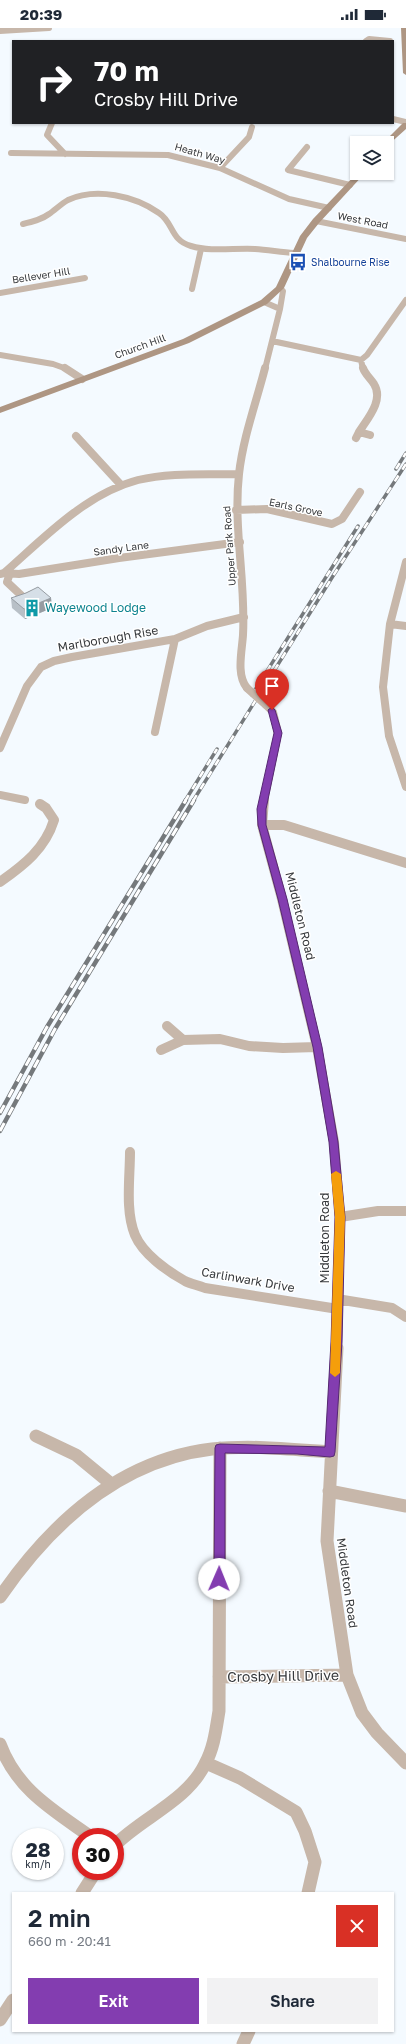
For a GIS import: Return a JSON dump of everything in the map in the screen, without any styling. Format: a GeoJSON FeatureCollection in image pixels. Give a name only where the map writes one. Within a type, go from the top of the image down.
{"type":"FeatureCollection","features":[{"type":"Feature","properties":{"kind":"street"},"geometry":{"type":"LineString","coordinates":[[0,31],[49,28]]}},
{"type":"Feature","properties":{"kind":"street"},"geometry":{"type":"LineString","coordinates":[[404,28],[406,73]]}},
{"type":"Feature","properties":{"kind":"street"},"geometry":{"type":"LineString","coordinates":[[394,41],[405,41]]}},
{"type":"Feature","properties":{"kind":"street"},"geometry":{"type":"LineString","coordinates":[[394,119],[406,123],[394,136]]}},
{"type":"Feature","properties":{"kind":"street"},"geometry":{"type":"LineString","coordinates":[[52,124],[47,135],[65,154]]}},
{"type":"Feature","properties":{"kind":"street"},"geometry":{"type":"LineString","coordinates":[[220,168],[249,137],[252,127]]}},
{"type":"Feature","properties":{"kind":"street"},"geometry":{"type":"LineString","coordinates":[[307,147],[288,170],[350,185]]}},
{"type":"Feature","properties":{"kind":"street","name":"Heath Way"},"geometry":{"type":"LineString","coordinates":[[11,153],[168,155],[220,168],[289,199],[329,208]]}},
{"type":"Feature","properties":{"kind":"street","name":"Upper Park Road"},"geometry":{"type":"LineString","coordinates":[[266,704],[247,688],[241,677],[244,617],[240,542],[236,510],[243,450],[280,309],[283,291],[280,288],[294,253],[316,221],[355,180]]}},
{"type":"Feature","properties":{"kind":"street"},"geometry":{"type":"LineString","coordinates":[[22,224],[46,216],[57,206],[71,199],[108,194],[152,207],[169,221],[169,229],[173,236],[188,245],[201,249],[253,249],[294,253]]}},
{"type":"Feature","properties":{"kind":"street","name":"West Road"},"geometry":{"type":"LineString","coordinates":[[316,221],[406,239]]}},
{"type":"Feature","properties":{"kind":"street"},"geometry":{"type":"LineString","coordinates":[[192,289],[201,249]]}},
{"type":"Feature","properties":{"kind":"street","name":"Bellever Hill"},"geometry":{"type":"LineString","coordinates":[[0,293],[85,278]]}},
{"type":"Feature","properties":{"kind":"street","name":"Church Hill"},"geometry":{"type":"LineString","coordinates":[[0,410],[186,341],[223,324],[264,302],[280,288]]}},
{"type":"Feature","properties":{"kind":"street"},"geometry":{"type":"LineString","coordinates":[[361,360],[367,355],[406,300]]}},
{"type":"Feature","properties":{"kind":"street"},"geometry":{"type":"LineString","coordinates":[[264,302],[280,309]]}},
{"type":"Feature","properties":{"kind":"street"},"geometry":{"type":"LineString","coordinates":[[272,341],[361,360]]}},
{"type":"Feature","properties":{"kind":"street"},"geometry":{"type":"LineString","coordinates":[[0,355],[14,359],[59,364],[71,370],[82,379]]}},
{"type":"Feature","properties":{"kind":"street"},"geometry":{"type":"LineString","coordinates":[[361,360],[363,372],[375,385],[378,392],[377,401],[357,435],[370,435]]}},
{"type":"Feature","properties":{"kind":"street"},"geometry":{"type":"LineString","coordinates":[[76,436],[121,485]]}},
{"type":"Feature","properties":{"kind":"street"},"geometry":{"type":"LineString","coordinates":[[35,593],[24,598],[7,582],[5,573],[50,533],[88,504],[121,485],[139,480],[161,477],[239,474]]}},
{"type":"Feature","properties":{"kind":"street","name":"Earls Grove"},"geometry":{"type":"LineString","coordinates":[[236,510],[267,510],[332,524],[342,518],[360,492]]}},
{"type":"Feature","properties":{"kind":"street","name":"Sandy Lane"},"geometry":{"type":"LineString","coordinates":[[5,573],[19,574],[119,558],[240,542]]}},
{"type":"Feature","properties":{"kind":"street"},"geometry":{"type":"LineString","coordinates":[[406,562],[390,624],[384,694],[389,736],[406,787]]}},
{"type":"Feature","properties":{"kind":"street","name":"Marlborough Rise"},"geometry":{"type":"LineString","coordinates":[[0,748],[27,686],[41,667],[54,660],[112,649],[154,644],[175,639],[207,626],[244,617]]}},
{"type":"Feature","properties":{"kind":"street"},"geometry":{"type":"LineString","coordinates":[[390,624],[406,626]]}},
{"type":"Feature","properties":{"kind":"street"},"geometry":{"type":"LineString","coordinates":[[155,732],[175,639]]}},
{"type":"Feature","properties":{"kind":"street","name":"Middleton Road"},"geometry":{"type":"LineString","coordinates":[[266,704],[273,712],[278,733],[262,809],[262,825],[282,899],[317,1047],[334,1142],[340,1217],[327,1541],[347,1675],[358,1708],[378,1735],[406,1763]]}},
{"type":"Feature","properties":{"kind":"street"},"geometry":{"type":"LineString","coordinates":[[0,795],[25,800]]}},
{"type":"Feature","properties":{"kind":"street"},"geometry":{"type":"LineString","coordinates":[[0,882],[41,850],[51,834],[54,820],[46,808],[40,804]]}},
{"type":"Feature","properties":{"kind":"street"},"geometry":{"type":"LineString","coordinates":[[262,825],[284,825],[406,863]]}},
{"type":"Feature","properties":{"kind":"street"},"geometry":{"type":"LineString","coordinates":[[167,1026],[183,1040]]}},
{"type":"Feature","properties":{"kind":"street"},"geometry":{"type":"LineString","coordinates":[[161,1050],[183,1040],[220,1039],[249,1046],[283,1048],[317,1047]]}},
{"type":"Feature","properties":{"kind":"street","name":"Carlinwark Drive"},"geometry":{"type":"LineString","coordinates":[[130,1152],[131,1218],[135,1236],[146,1250],[163,1265],[184,1280],[205,1288],[337,1304],[392,1308],[406,1317]]}},
{"type":"Feature","properties":{"kind":"street"},"geometry":{"type":"LineString","coordinates":[[340,1217],[378,1211],[406,1211]]}},
{"type":"Feature","properties":{"kind":"street"},"geometry":{"type":"LineString","coordinates":[[36,1436],[72,1452],[92,1464],[110,1483]]}},
{"type":"Feature","properties":{"kind":"street"},"geometry":{"type":"LineString","coordinates":[[0,1597],[18,1569],[58,1526],[80,1506],[110,1483],[162,1459],[196,1451],[220,1448],[330,1452]]}},
{"type":"Feature","properties":{"kind":"street","name":"Crosby Hill Drive"},"geometry":{"type":"LineString","coordinates":[[124,1837],[147,1816],[175,1798],[191,1785],[206,1763],[214,1742],[219,1710],[220,1448]]}},
{"type":"Feature","properties":{"kind":"street"},"geometry":{"type":"LineString","coordinates":[[329,1491],[406,1506]]}},
{"type":"Feature","properties":{"kind":"street","name":"Crosby Hill Drive"},"geometry":{"type":"LineString","coordinates":[[219,1677],[347,1675]]}},
{"type":"Feature","properties":{"kind":"street"},"geometry":{"type":"LineString","coordinates":[[0,1744],[3,1760],[26,1787],[45,1804],[78,1828]]}},
{"type":"Feature","properties":{"kind":"street"},"geometry":{"type":"LineString","coordinates":[[206,1763],[240,1778],[296,1812],[305,1831],[315,1862],[308,1892]]}},
{"type":"Feature","properties":{"kind":"street"},"geometry":{"type":"LineString","coordinates":[[83,1892],[90,1880]]}},
{"type":"Feature","properties":{"kind":"street"},"geometry":{"type":"LineString","coordinates":[[0,2020],[12,2002]]}},
{"type":"Feature","properties":{"kind":"street"},"geometry":{"type":"LineString","coordinates":[[244,2044],[249,2032]]}},
{"type":"Feature","properties":{"kind":"building"},"geometry":{"type":"Polygon","coordinates":[[[38,587],[51,598],[24,609],[11,598],[26,593],[38,587]]]}},
{"type":"Feature","properties":{"kind":"railway"},"geometry":{"type":"LineString","coordinates":[[396,469],[406,453]]}},
{"type":"Feature","properties":{"kind":"railway"},"geometry":{"type":"LineString","coordinates":[[193,801],[333,576],[406,464]]}},
{"type":"Feature","properties":{"kind":"railway"},"geometry":{"type":"LineString","coordinates":[[252,695],[358,526]]}},
{"type":"Feature","properties":{"kind":"railway"},"geometry":{"type":"LineString","coordinates":[[185,801],[217,749]]}},
{"type":"Feature","properties":{"kind":"railway"},"geometry":{"type":"LineString","coordinates":[[0,1113],[47,1027],[186,800]]}},
{"type":"Feature","properties":{"kind":"railway"},"geometry":{"type":"LineString","coordinates":[[0,1131],[55,1029],[194,800]]}},
{"type":"Feature","properties":{"kind":"slow traffic"},"geometry":{"type":"LineString","coordinates":[[335,1373],[340,1217],[336,1174]]}},
{"type":"Feature","properties":{"kind":"place","name":"Shalbourne Rise"},"geometry":{"type":"Point","coordinates":[298,262]}},
{"type":"Feature","properties":{"kind":"place","name":"Wayewood Lodge"},"geometry":{"type":"Point","coordinates":[32,608]}},
{"type":"Feature","properties":{"kind":"route"},"geometry":{"type":"LineString","coordinates":[[219,1579],[220,1448],[330,1452],[332,1424],[337,1342],[340,1217],[334,1142],[310,1012],[262,825],[262,809],[278,733],[272,710]]}}]}
